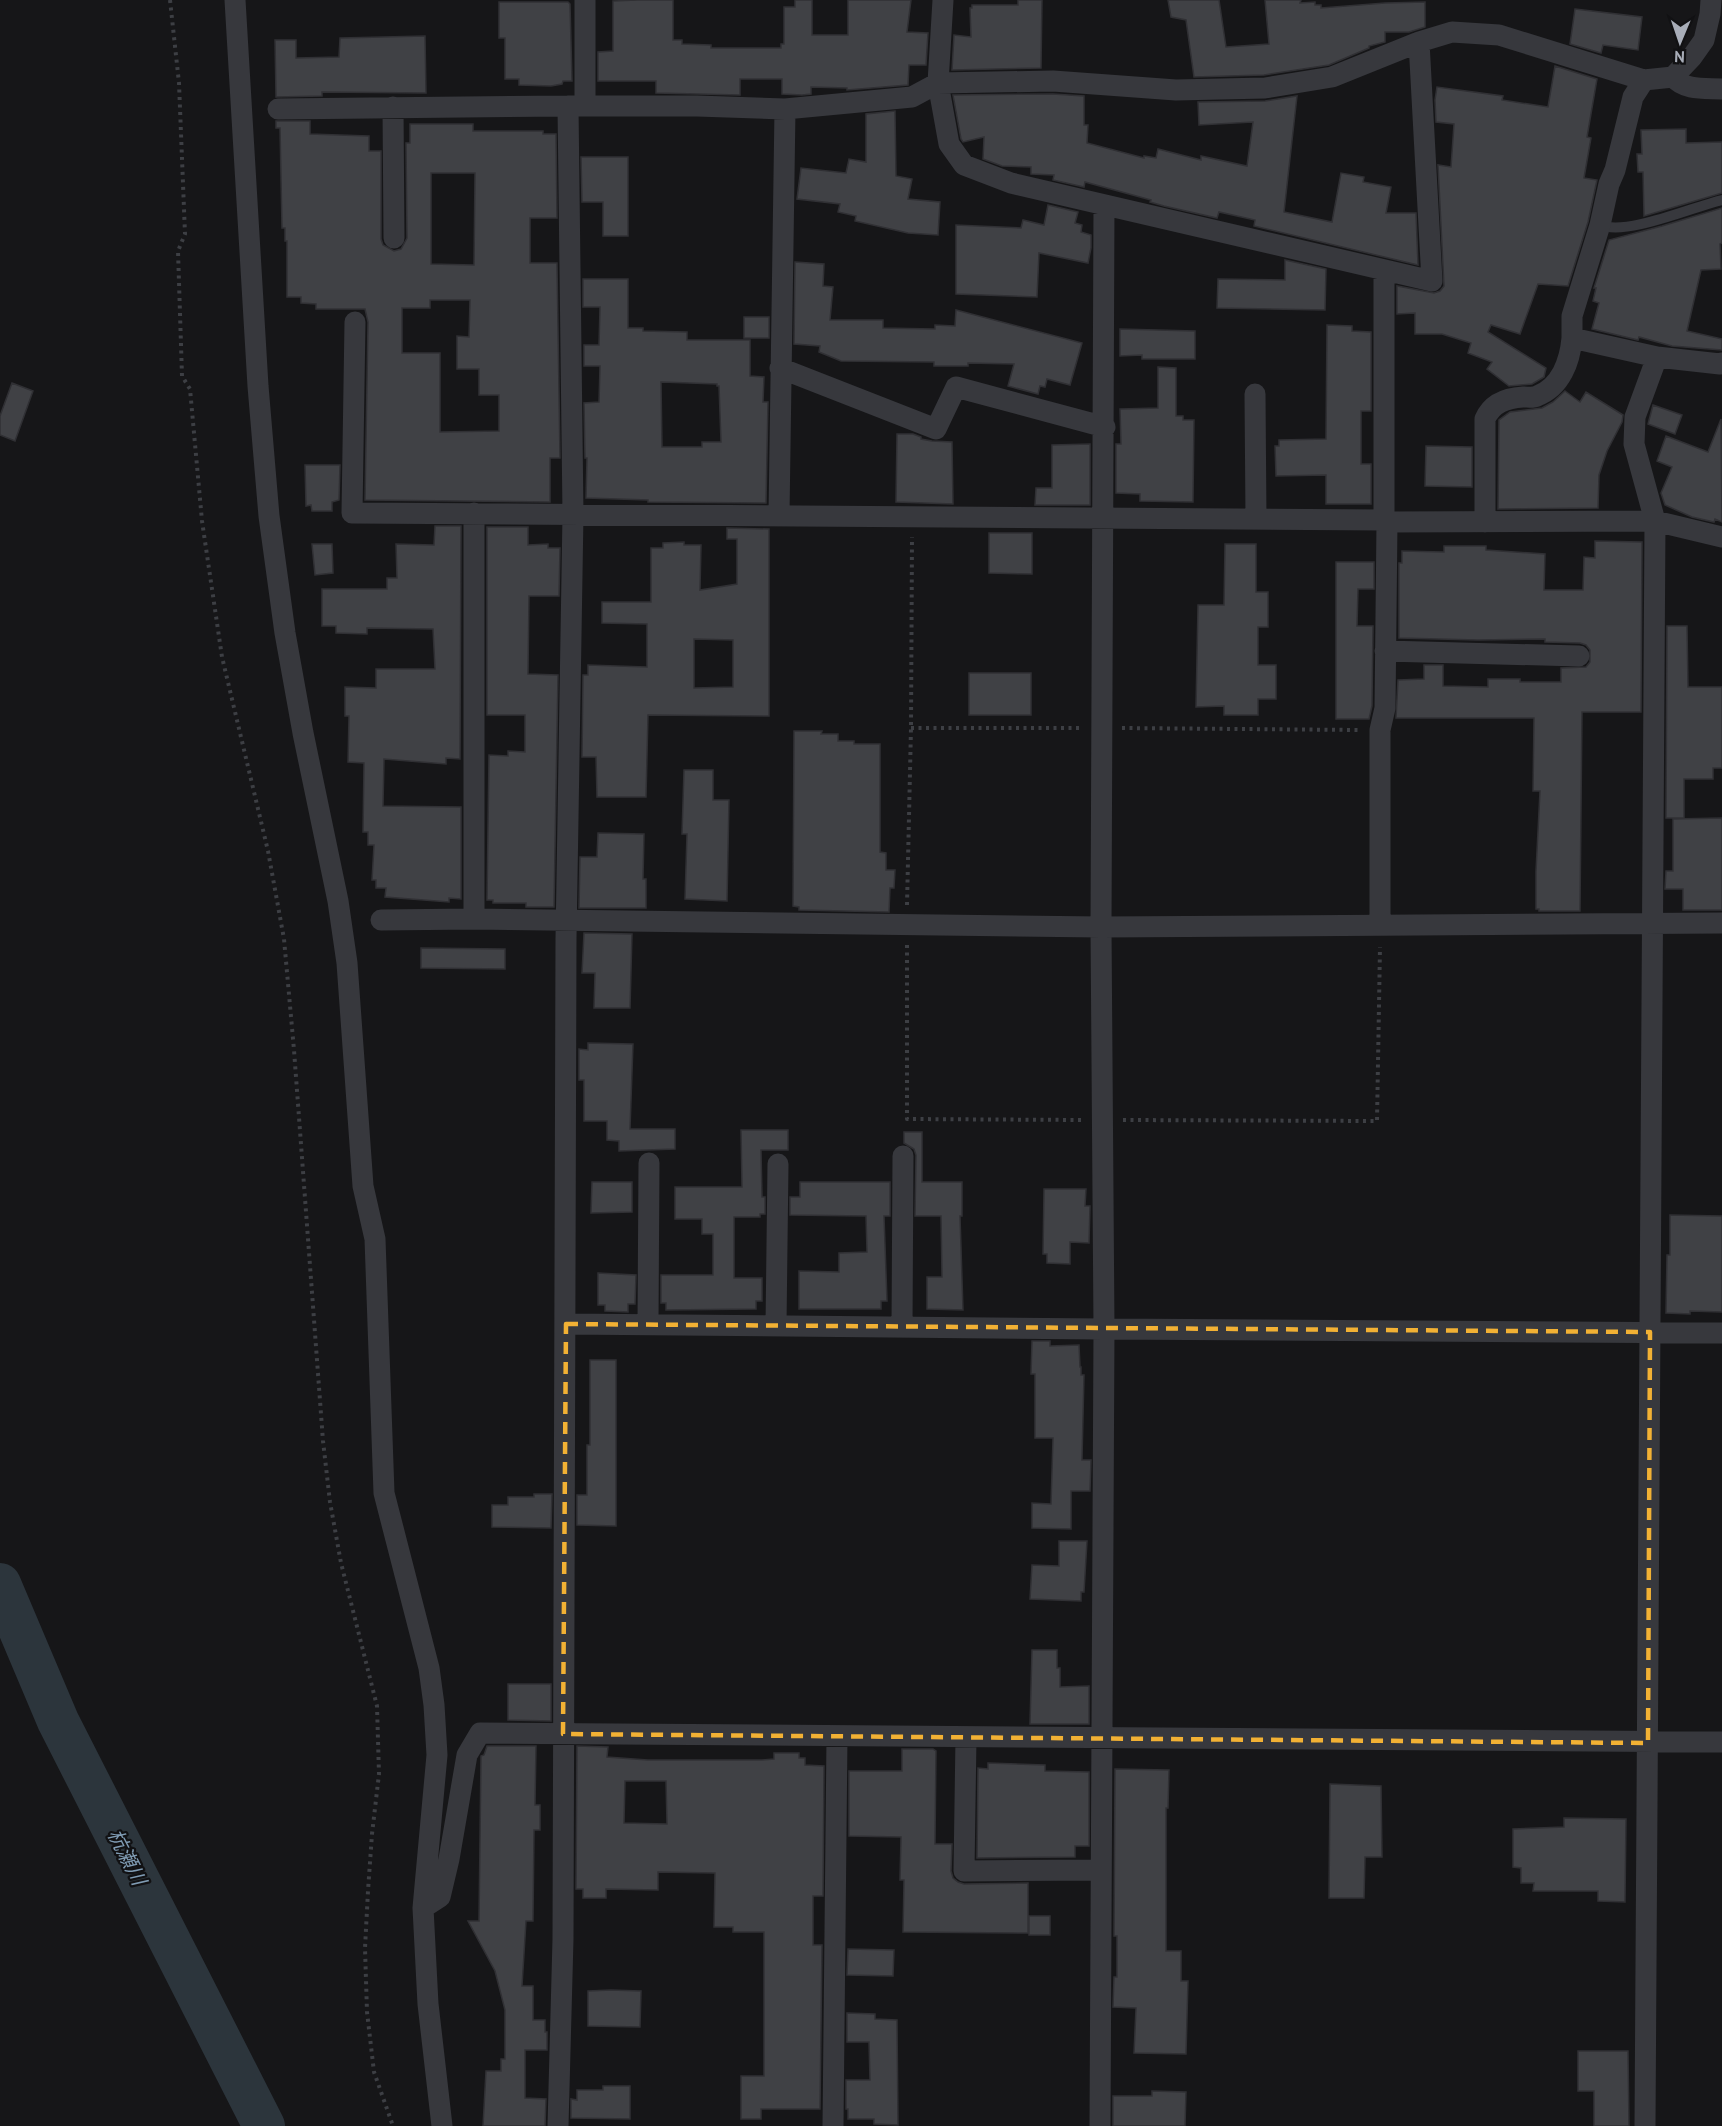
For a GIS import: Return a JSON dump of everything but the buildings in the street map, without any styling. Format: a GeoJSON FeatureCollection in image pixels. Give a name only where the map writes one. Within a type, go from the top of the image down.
{"type":"FeatureCollection","features":[{"type":"Feature","properties":{"kind":"street"},"geometry":{"type":"LineString","coordinates":[[235,0],[258,386],[269,516],[285,633],[338,901],[347,963],[363,1186],[375,1239],[384,1493],[429,1668],[434,1705],[437,1755],[423,1908],[428,2004],[442,2126]]}},
{"type":"Feature","properties":{"kind":"street"},"geometry":{"type":"LineString","coordinates":[[558,2126],[563,1939],[567,920],[576,106],[585,0]]}},
{"type":"Feature","properties":{"kind":"street"},"geometry":{"type":"LineString","coordinates":[[943,0],[938,82],[949,144],[964,165],[1011,183],[1383,271],[1432,280],[1419,42]]}},
{"type":"Feature","properties":{"kind":"street"},"geometry":{"type":"LineString","coordinates":[[278,109],[697,106],[785,110],[912,97],[938,82],[1053,81],[1176,90],[1265,88],[1332,77],[1419,42],[1452,32],[1498,35],[1644,80],[1673,77],[1692,57],[1704,40],[1711,0]]}},
{"type":"Feature","properties":{"kind":"street"},"geometry":{"type":"LineString","coordinates":[[1673,77],[1678,83],[1688,87],[1722,88]]}},
{"type":"Feature","properties":{"kind":"street"},"geometry":{"type":"LineString","coordinates":[[1485,522],[1485,419],[1489,411],[1498,403],[1512,398],[1537,397],[1552,387],[1564,372],[1571,354],[1572,316],[1600,225],[1608,184],[1616,170],[1633,97],[1644,80]]}},
{"type":"Feature","properties":{"kind":"street"},"geometry":{"type":"LineString","coordinates":[[393,107],[394,238]]}},
{"type":"Feature","properties":{"kind":"street"},"geometry":{"type":"LineString","coordinates":[[779,515],[785,110]]}},
{"type":"Feature","properties":{"kind":"street"},"geometry":{"type":"LineString","coordinates":[[1100,2126],[1104,1329],[1101,927],[1105,517],[1104,205]]}},
{"type":"Feature","properties":{"kind":"street"},"geometry":{"type":"LineString","coordinates":[[1380,925],[1380,730],[1385,708],[1383,271]]}},
{"type":"Feature","properties":{"kind":"street"},"geometry":{"type":"LineString","coordinates":[[354,322],[352,513],[1655,522],[1722,537]]}},
{"type":"Feature","properties":{"kind":"street"},"geometry":{"type":"LineString","coordinates":[[1572,338],[1657,357],[1722,363]]}},
{"type":"Feature","properties":{"kind":"street"},"geometry":{"type":"LineString","coordinates":[[1645,2126],[1655,522],[1634,444],[1635,417],[1657,357]]}},
{"type":"Feature","properties":{"kind":"street"},"geometry":{"type":"LineString","coordinates":[[780,368],[936,429],[956,387],[1105,427]]}},
{"type":"Feature","properties":{"kind":"street"},"geometry":{"type":"LineString","coordinates":[[1255,394],[1256,519]]}},
{"type":"Feature","properties":{"kind":"street"},"geometry":{"type":"LineString","coordinates":[[474,513],[474,919]]}},
{"type":"Feature","properties":{"kind":"street"},"geometry":{"type":"LineString","coordinates":[[1385,651],[1579,656]]}},
{"type":"Feature","properties":{"kind":"street"},"geometry":{"type":"LineString","coordinates":[[381,920],[474,919],[1101,927],[1722,923]]}},
{"type":"Feature","properties":{"kind":"street"},"geometry":{"type":"LineString","coordinates":[[902,1327],[903,1156]]}},
{"type":"Feature","properties":{"kind":"street"},"geometry":{"type":"LineString","coordinates":[[648,1324],[649,1163]]}},
{"type":"Feature","properties":{"kind":"street"},"geometry":{"type":"LineString","coordinates":[[776,1326],[778,1164]]}},
{"type":"Feature","properties":{"kind":"street"},"geometry":{"type":"LineString","coordinates":[[566,1323],[1722,1333]]}},
{"type":"Feature","properties":{"kind":"street"},"geometry":{"type":"LineString","coordinates":[[423,1908],[440,1897],[467,1755],[480,1733],[1722,1742]]}},
{"type":"Feature","properties":{"kind":"street"},"geometry":{"type":"LineString","coordinates":[[833,2126],[837,1736]]}},
{"type":"Feature","properties":{"kind":"street"},"geometry":{"type":"LineString","coordinates":[[966,1737],[964,1871],[1101,1870]]}},
{"type":"Feature","properties":{"kind":"lane"},"geometry":{"type":"LineString","coordinates":[[1600,225],[1608,228],[1631,227],[1722,200]]}},
{"type":"Feature","properties":{"kind":"path"},"geometry":{"type":"LineString","coordinates":[[170,0],[179,83],[185,234],[178,250],[182,376],[190,389],[209,578],[222,657],[278,901],[293,1039],[323,1442],[330,1502],[341,1563],[377,1706],[379,1774],[372,1834],[365,1948],[367,2012],[374,2072],[393,2126]]}},
{"type":"Feature","properties":{"kind":"path"},"geometry":{"type":"LineString","coordinates":[[912,516],[907,1119],[1377,1121],[1380,925]]}},
{"type":"Feature","properties":{"kind":"path"},"geometry":{"type":"LineString","coordinates":[[911,728],[1380,730]]}},
{"type":"Feature","properties":{"kind":"highlighted area"},"geometry":{"type":"Polygon","coordinates":[[[566,1324],[1650,1332],[1648,1743],[563,1734],[566,1324]]]}},
{"type":"Feature","properties":{"kind":"waterway","name":"杭瀬川"},"geometry":{"type":"LineString","coordinates":[[0,1584],[58,1721],[264,2126]]}}]}
